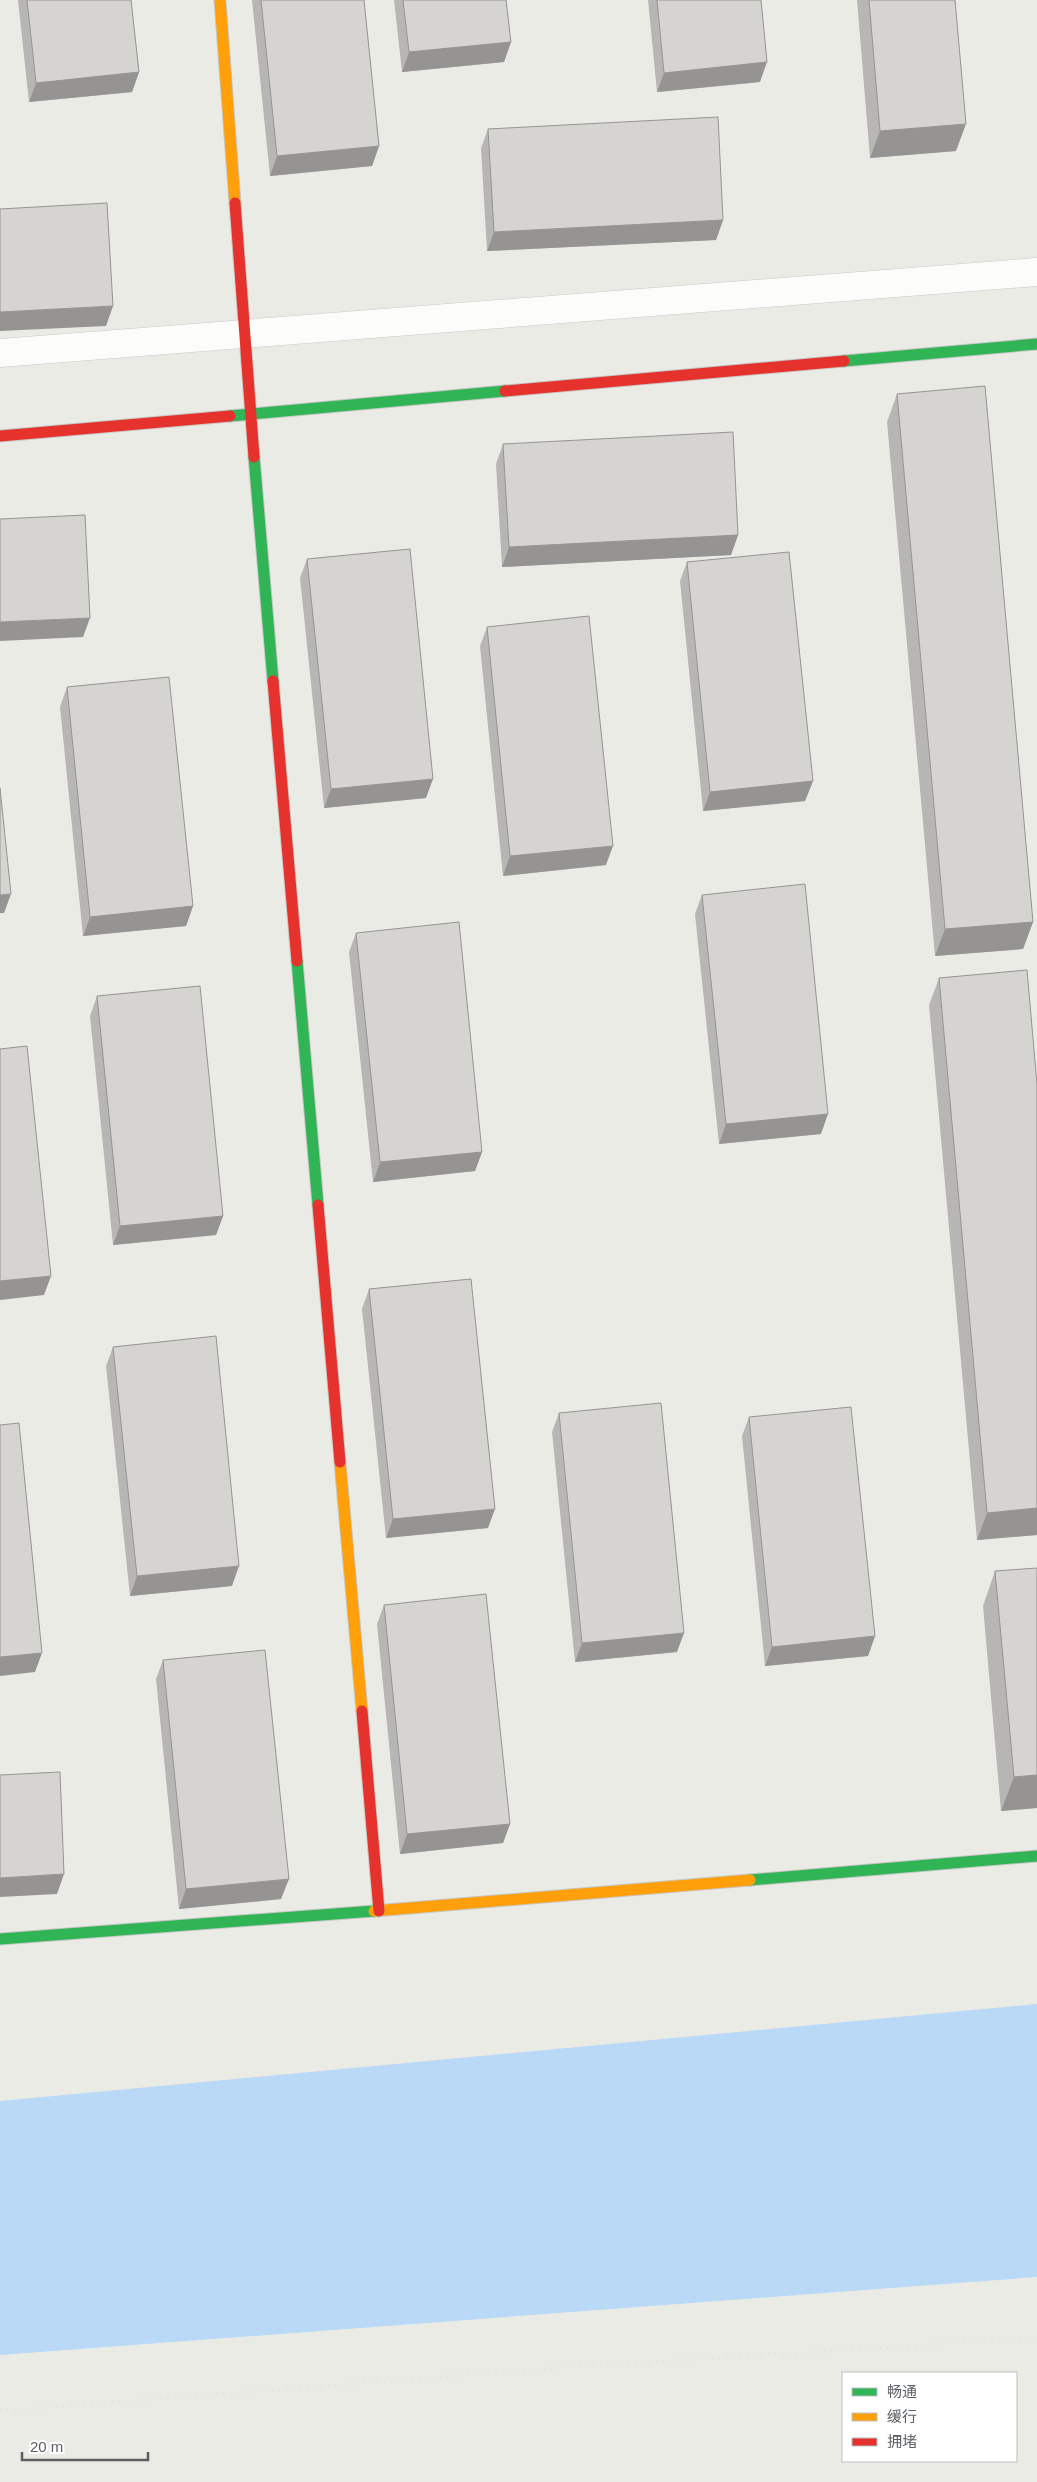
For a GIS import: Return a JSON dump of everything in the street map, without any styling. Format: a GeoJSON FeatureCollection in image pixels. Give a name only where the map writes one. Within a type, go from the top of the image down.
{"type":"FeatureCollection","features":[{"type":"Feature","properties":{"kind":"street"},"geometry":{"type":"LineString","coordinates":[[220,0],[250,412],[379,1911]]}},
{"type":"Feature","properties":{"kind":"street"},"geometry":{"type":"LineString","coordinates":[[0,353],[244,332],[1037,272]]}},
{"type":"Feature","properties":{"kind":"street"},"geometry":{"type":"LineString","coordinates":[[0,436],[250,412],[1037,344]]}},
{"type":"Feature","properties":{"kind":"street"},"geometry":{"type":"LineString","coordinates":[[0,1939],[379,1911],[1037,1856]]}},
{"type":"Feature","properties":{"kind":"water"},"geometry":{"type":"Polygon","coordinates":[[[1037,2004],[1037,2277],[0,2355],[0,2101],[1037,2004]]]}},
{"type":"Feature","properties":{"kind":"building"},"geometry":{"type":"Polygon","coordinates":[[[27,0],[131,0],[139,72],[36,83],[27,0]]]}},
{"type":"Feature","properties":{"kind":"building"},"geometry":{"type":"Polygon","coordinates":[[[261,0],[364,0],[379,146],[277,156],[261,0]]]}},
{"type":"Feature","properties":{"kind":"building"},"geometry":{"type":"Polygon","coordinates":[[[403,0],[506,0],[511,42],[409,52],[403,0]]]}},
{"type":"Feature","properties":{"kind":"building"},"geometry":{"type":"Polygon","coordinates":[[[657,0],[761,0],[767,62],[664,73],[657,0]]]}},
{"type":"Feature","properties":{"kind":"building"},"geometry":{"type":"Polygon","coordinates":[[[869,0],[955,0],[966,124],[880,131],[869,0]]]}},
{"type":"Feature","properties":{"kind":"building"},"geometry":{"type":"Polygon","coordinates":[[[718,117],[723,220],[494,232],[488,129],[718,117]]]}},
{"type":"Feature","properties":{"kind":"building"},"geometry":{"type":"Polygon","coordinates":[[[107,203],[113,306],[0,312],[0,209],[107,203]]]}},
{"type":"Feature","properties":{"kind":"building"},"geometry":{"type":"Polygon","coordinates":[[[985,386],[1033,922],[945,929],[897,394],[985,386]]]}},
{"type":"Feature","properties":{"kind":"building"},"geometry":{"type":"Polygon","coordinates":[[[733,432],[738,535],[509,547],[503,444],[733,432]]]}},
{"type":"Feature","properties":{"kind":"building"},"geometry":{"type":"Polygon","coordinates":[[[85,515],[90,618],[0,622],[0,519],[85,515]]]}},
{"type":"Feature","properties":{"kind":"building"},"geometry":{"type":"Polygon","coordinates":[[[410,549],[433,779],[331,789],[307,559],[410,549]]]}},
{"type":"Feature","properties":{"kind":"building"},"geometry":{"type":"Polygon","coordinates":[[[789,552],[813,781],[710,792],[687,562],[789,552]]]}},
{"type":"Feature","properties":{"kind":"building"},"geometry":{"type":"Polygon","coordinates":[[[589,616],[613,846],[510,856],[487,627],[589,616]]]}},
{"type":"Feature","properties":{"kind":"building"},"geometry":{"type":"Polygon","coordinates":[[[169,677],[193,906],[90,917],[67,687],[169,677]]]}},
{"type":"Feature","properties":{"kind":"building"},"geometry":{"type":"Polygon","coordinates":[[[0,788],[11,894],[0,895],[0,788]]]}},
{"type":"Feature","properties":{"kind":"building"},"geometry":{"type":"Polygon","coordinates":[[[805,884],[828,1114],[726,1124],[702,895],[805,884]]]}},
{"type":"Feature","properties":{"kind":"building"},"geometry":{"type":"Polygon","coordinates":[[[459,922],[482,1152],[380,1162],[356,933],[459,922]]]}},
{"type":"Feature","properties":{"kind":"building"},"geometry":{"type":"Polygon","coordinates":[[[1027,970],[1037,1084],[1037,1508],[987,1513],[939,978],[1027,970]]]}},
{"type":"Feature","properties":{"kind":"building"},"geometry":{"type":"Polygon","coordinates":[[[200,986],[223,1216],[120,1226],[97,996],[200,986]]]}},
{"type":"Feature","properties":{"kind":"building"},"geometry":{"type":"Polygon","coordinates":[[[27,1046],[51,1276],[0,1281],[0,1049],[27,1046]]]}},
{"type":"Feature","properties":{"kind":"building"},"geometry":{"type":"Polygon","coordinates":[[[471,1279],[495,1509],[393,1519],[369,1289],[471,1279]]]}},
{"type":"Feature","properties":{"kind":"building"},"geometry":{"type":"Polygon","coordinates":[[[216,1336],[239,1566],[137,1576],[113,1347],[216,1336]]]}},
{"type":"Feature","properties":{"kind":"building"},"geometry":{"type":"Polygon","coordinates":[[[661,1403],[684,1633],[582,1643],[559,1413],[661,1403]]]}},
{"type":"Feature","properties":{"kind":"building"},"geometry":{"type":"Polygon","coordinates":[[[851,1407],[875,1636],[772,1647],[749,1417],[851,1407]]]}},
{"type":"Feature","properties":{"kind":"building"},"geometry":{"type":"Polygon","coordinates":[[[19,1423],[42,1653],[0,1657],[0,1425],[19,1423]]]}},
{"type":"Feature","properties":{"kind":"building"},"geometry":{"type":"Polygon","coordinates":[[[1037,1568],[1037,1775],[1014,1777],[995,1571],[1037,1568]]]}},
{"type":"Feature","properties":{"kind":"building"},"geometry":{"type":"Polygon","coordinates":[[[486,1594],[510,1824],[407,1834],[384,1605],[486,1594]]]}},
{"type":"Feature","properties":{"kind":"building"},"geometry":{"type":"Polygon","coordinates":[[[265,1650],[289,1879],[186,1889],[163,1660],[265,1650]]]}},
{"type":"Feature","properties":{"kind":"building"},"geometry":{"type":"Polygon","coordinates":[[[60,1772],[64,1874],[0,1878],[0,1775],[60,1772]]]}},
{"type":"Feature","properties":{"kind":"railway"},"geometry":{"type":"LineString","coordinates":[[0,2411],[573,2367],[1037,2338]]}},
{"type":"Feature","properties":{"kind":"traffic: fast"},"geometry":{"type":"LineString","coordinates":[[844,361],[1037,344]]}},
{"type":"Feature","properties":{"kind":"traffic: fast"},"geometry":{"type":"LineString","coordinates":[[230,416],[505,391]]}},
{"type":"Feature","properties":{"kind":"traffic: fast"},"geometry":{"type":"LineString","coordinates":[[254,457],[273,681]]}},
{"type":"Feature","properties":{"kind":"traffic: fast"},"geometry":{"type":"LineString","coordinates":[[297,961],[318,1205]]}},
{"type":"Feature","properties":{"kind":"traffic: fast"},"geometry":{"type":"LineString","coordinates":[[750,1880],[1037,1856]]}},
{"type":"Feature","properties":{"kind":"traffic: fast"},"geometry":{"type":"LineString","coordinates":[[0,1939],[374,1911]]}},
{"type":"Feature","properties":{"kind":"traffic: slow"},"geometry":{"type":"LineString","coordinates":[[220,0],[235,203]]}},
{"type":"Feature","properties":{"kind":"traffic: slow"},"geometry":{"type":"LineString","coordinates":[[340,1462],[362,1711]]}},
{"type":"Feature","properties":{"kind":"traffic: slow"},"geometry":{"type":"LineString","coordinates":[[374,1911],[750,1880]]}},
{"type":"Feature","properties":{"kind":"traffic: jam"},"geometry":{"type":"LineString","coordinates":[[235,203],[254,457]]}},
{"type":"Feature","properties":{"kind":"traffic: jam"},"geometry":{"type":"LineString","coordinates":[[505,391],[844,361]]}},
{"type":"Feature","properties":{"kind":"traffic: jam"},"geometry":{"type":"LineString","coordinates":[[0,436],[230,416]]}},
{"type":"Feature","properties":{"kind":"traffic: jam"},"geometry":{"type":"LineString","coordinates":[[273,681],[297,961]]}},
{"type":"Feature","properties":{"kind":"traffic: jam"},"geometry":{"type":"LineString","coordinates":[[318,1205],[340,1462]]}},
{"type":"Feature","properties":{"kind":"traffic: jam"},"geometry":{"type":"LineString","coordinates":[[362,1711],[379,1911]]}}]}
